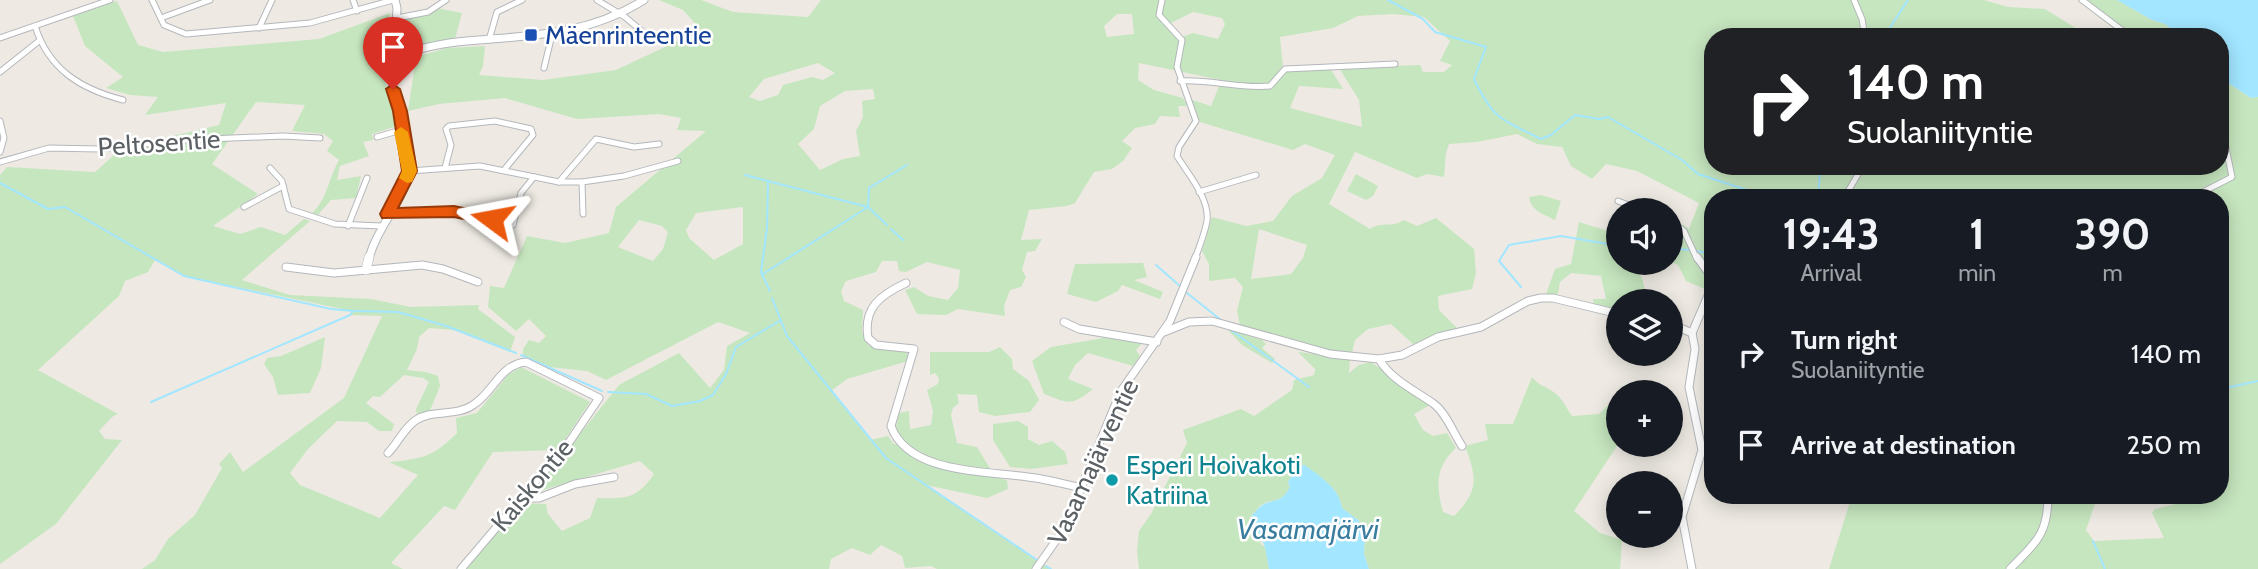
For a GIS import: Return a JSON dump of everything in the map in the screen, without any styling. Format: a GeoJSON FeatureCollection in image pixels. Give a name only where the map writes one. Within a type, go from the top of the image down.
{"type":"FeatureCollection","features":[{"type":"Feature","properties":{"kind":"street"},"geometry":{"type":"LineString","coordinates":[[0,38],[110,0]]}},
{"type":"Feature","properties":{"kind":"street"},"geometry":{"type":"LineString","coordinates":[[152,0],[170,29],[186,34],[325,21],[394,0],[397,18],[393,89],[400,111],[409,171],[370,251],[366,270]]}},
{"type":"Feature","properties":{"kind":"street"},"geometry":{"type":"LineString","coordinates":[[161,18],[210,0]]}},
{"type":"Feature","properties":{"kind":"street"},"geometry":{"type":"LineString","coordinates":[[259,28],[272,0]]}},
{"type":"Feature","properties":{"kind":"street"},"geometry":{"type":"LineString","coordinates":[[353,0],[357,11]]}},
{"type":"Feature","properties":{"kind":"street"},"geometry":{"type":"LineString","coordinates":[[397,18],[428,12],[446,0]]}},
{"type":"Feature","properties":{"kind":"street"},"geometry":{"type":"LineString","coordinates":[[489,40],[497,12],[522,0]]}},
{"type":"Feature","properties":{"kind":"street"},"geometry":{"type":"LineString","coordinates":[[597,0],[622,15],[650,38]]}},
{"type":"Feature","properties":{"kind":"street"},"geometry":{"type":"LineString","coordinates":[[393,55],[454,42],[552,35],[586,28],[622,15],[644,0]]}},
{"type":"Feature","properties":{"kind":"street"},"geometry":{"type":"LineString","coordinates":[[1162,0],[1159,15],[1182,40],[1177,67],[1196,121],[1177,156],[1199,192],[1256,175]]}},
{"type":"Feature","properties":{"kind":"street"},"geometry":{"type":"LineString","coordinates":[[1854,0],[1864,28]]}},
{"type":"Feature","properties":{"kind":"street"},"geometry":{"type":"LineString","coordinates":[[2082,0],[2119,28]]}},
{"type":"Feature","properties":{"kind":"street"},"geometry":{"type":"LineString","coordinates":[[35,26],[44,49],[90,90],[123,100]]}},
{"type":"Feature","properties":{"kind":"street"},"geometry":{"type":"LineString","coordinates":[[544,68],[552,35]]}},
{"type":"Feature","properties":{"kind":"street"},"geometry":{"type":"LineString","coordinates":[[0,72],[39,41]]}},
{"type":"Feature","properties":{"kind":"street"},"geometry":{"type":"LineString","coordinates":[[1180,81],[1194,80],[1247,88],[1270,86],[1285,69],[1395,64]]}},
{"type":"Feature","properties":{"kind":"street"},"geometry":{"type":"LineString","coordinates":[[0,121],[4,138],[0,152]]}},
{"type":"Feature","properties":{"kind":"street"},"geometry":{"type":"LineString","coordinates":[[445,168],[451,145],[446,129],[449,126],[495,121],[534,131],[504,170]]}},
{"type":"Feature","properties":{"kind":"street"},"geometry":{"type":"LineString","coordinates":[[377,137],[401,130]]}},
{"type":"Feature","properties":{"kind":"street","name":"Peltosentie"},"geometry":{"type":"LineString","coordinates":[[0,162],[49,148],[99,149],[184,139],[320,138]]}},
{"type":"Feature","properties":{"kind":"street"},"geometry":{"type":"LineString","coordinates":[[559,182],[596,139],[634,147],[659,144]]}},
{"type":"Feature","properties":{"kind":"street"},"geometry":{"type":"LineString","coordinates":[[409,171],[480,166],[559,182],[582,182],[624,176],[678,161]]}},
{"type":"Feature","properties":{"kind":"street"},"geometry":{"type":"LineString","coordinates":[[2209,189],[2232,177],[2229,162]]}},
{"type":"Feature","properties":{"kind":"street"},"geometry":{"type":"LineString","coordinates":[[270,168],[275,170],[287,192],[289,209],[348,226],[381,226]]}},
{"type":"Feature","properties":{"kind":"street"},"geometry":{"type":"LineString","coordinates":[[388,214],[454,211],[513,225],[521,193],[534,177]]}},
{"type":"Feature","properties":{"kind":"street"},"geometry":{"type":"LineString","coordinates":[[348,226],[367,178]]}},
{"type":"Feature","properties":{"kind":"street"},"geometry":{"type":"LineString","coordinates":[[582,182],[583,214]]}},
{"type":"Feature","properties":{"kind":"street"},"geometry":{"type":"LineString","coordinates":[[244,208],[283,186]]}},
{"type":"Feature","properties":{"kind":"street","name":"Vasamajärventie"},"geometry":{"type":"LineString","coordinates":[[1036,569],[1048,556],[1082,488],[1122,390],[1164,332],[1187,286],[1207,220],[1207,209],[1199,192]]}},
{"type":"Feature","properties":{"kind":"street"},"geometry":{"type":"LineString","coordinates":[[1683,230],[1691,251],[1704,269]]}},
{"type":"Feature","properties":{"kind":"street"},"geometry":{"type":"LineString","coordinates":[[286,267],[320,273],[422,265],[443,269],[478,282]]}},
{"type":"Feature","properties":{"kind":"street"},"geometry":{"type":"LineString","coordinates":[[906,283],[877,298],[870,306],[866,323],[868,338],[876,345],[914,349],[891,426],[897,442],[943,465],[990,475],[1030,477],[1082,488]]}},
{"type":"Feature","properties":{"kind":"street"},"geometry":{"type":"LineString","coordinates":[[1164,332],[1189,322],[1212,321],[1273,341],[1330,354],[1379,359],[1402,355],[1438,337],[1481,327],[1528,301],[1541,298],[1553,298],[1606,311]]}},
{"type":"Feature","properties":{"kind":"street"},"geometry":{"type":"LineString","coordinates":[[1692,569],[1681,522],[1683,506],[1702,460],[1689,387],[1695,349],[1692,333],[1704,303]]}},
{"type":"Feature","properties":{"kind":"street"},"geometry":{"type":"LineString","coordinates":[[1064,322],[1079,329],[1157,342]]}},
{"type":"Feature","properties":{"kind":"street"},"geometry":{"type":"LineString","coordinates":[[1683,329],[1692,333]]}},
{"type":"Feature","properties":{"kind":"street"},"geometry":{"type":"LineString","coordinates":[[1379,359],[1383,366],[1416,394],[1437,406],[1462,446]]}},
{"type":"Feature","properties":{"kind":"street","name":"Kaiskontie"},"geometry":{"type":"LineString","coordinates":[[388,453],[417,419],[463,411],[481,400],[508,367],[519,362],[526,362],[599,398],[570,441],[461,569]]}},
{"type":"Feature","properties":{"kind":"street"},"geometry":{"type":"LineString","coordinates":[[522,498],[539,498],[575,484],[614,477]]}},
{"type":"Feature","properties":{"kind":"street"},"geometry":{"type":"LineString","coordinates":[[2010,569],[2045,534],[2049,526],[2048,504]]}},
{"type":"Feature","properties":{"kind":"green space"},"geometry":{"type":"Polygon","coordinates":[[[659,0],[701,0],[733,12],[808,17],[821,0],[1984,0],[2008,7],[2045,9],[2076,28],[1704,28],[1704,175],[2229,175],[2229,84],[2251,98],[2258,97],[2258,569],[1829,569],[1849,504],[2095,504],[2086,530],[2094,541],[2164,538],[2152,513],[2155,509],[2176,504],[2229,504],[2229,189],[1704,189],[1704,289],[1686,281],[1683,275],[1683,225],[1689,229],[1699,203],[1637,171],[1606,164],[1592,179],[1571,166],[1562,147],[1537,144],[1517,134],[1449,144],[1444,177],[1427,174],[1417,178],[1355,152],[1329,204],[1370,229],[1404,220],[1417,226],[1436,218],[1474,249],[1476,273],[1472,289],[1438,296],[1439,310],[1458,329],[1414,345],[1391,324],[1368,329],[1355,340],[1352,353],[1327,350],[1240,325],[1237,311],[1243,287],[1235,278],[1209,281],[1209,264],[1202,251],[1212,217],[1246,226],[1273,221],[1292,196],[1322,178],[1335,155],[1305,144],[1293,150],[1200,122],[1192,100],[1211,106],[1219,86],[1239,89],[1240,84],[1139,63],[1138,80],[1154,90],[1183,98],[1187,106],[1178,106],[1180,117],[1160,116],[1155,124],[1135,128],[1122,141],[1132,148],[1123,161],[1112,169],[1094,172],[1075,203],[1029,210],[1021,240],[1042,239],[1035,251],[1027,252],[1022,270],[1026,277],[1021,287],[1010,290],[1004,306],[1005,316],[958,309],[946,315],[917,314],[905,290],[914,287],[928,296],[948,300],[958,288],[960,270],[927,262],[906,272],[899,271],[897,261],[882,261],[876,272],[846,281],[841,291],[844,301],[863,310],[862,332],[868,345],[905,351],[908,361],[847,379],[831,391],[870,440],[888,436],[893,443],[939,467],[1007,480],[1008,489],[987,498],[926,485],[1051,569],[937,569],[931,566],[905,568],[902,556],[881,545],[870,555],[852,548],[831,559],[829,569],[465,569],[523,503],[546,504],[548,514],[562,531],[590,518],[597,498],[616,498],[636,493],[654,474],[640,461],[533,493],[619,385],[679,353],[710,388],[724,370],[727,346],[750,333],[718,322],[606,380],[587,371],[549,367],[523,356],[523,349],[529,340],[539,343],[546,336],[529,319],[516,331],[488,307],[490,286],[504,288],[527,236],[565,243],[609,233],[616,207],[706,131],[677,130],[681,118],[659,114],[577,119],[505,98],[439,104],[408,111],[416,57],[447,48],[485,46],[479,75],[543,80],[616,70],[701,30],[683,10],[659,0]],[[1193,12],[1171,23],[1182,37],[1193,33],[1218,39],[1225,24],[1222,18],[1193,12]],[[1117,14],[1104,26],[1107,37],[1134,34],[1132,14],[1117,14]],[[1393,14],[1358,16],[1333,28],[1280,37],[1283,69],[1330,68],[1343,89],[1299,86],[1290,108],[1362,127],[1359,100],[1339,68],[1420,65],[1423,72],[1444,72],[1452,65],[1440,61],[1450,41],[1424,17],[1393,14]],[[818,63],[764,79],[749,97],[760,101],[778,95],[783,85],[812,77],[823,80],[835,73],[818,63]],[[873,89],[845,91],[820,106],[814,129],[798,144],[820,170],[843,159],[860,156],[856,131],[863,117],[862,101],[875,99],[873,89]],[[743,207],[696,213],[686,230],[689,238],[714,260],[743,244],[743,207]],[[639,220],[618,247],[653,261],[663,249],[668,232],[662,226],[639,220]],[[1259,229],[1251,279],[1291,274],[1303,258],[1307,245],[1259,229]]]}},
{"type":"Feature","properties":{"kind":"green space"},"geometry":{"type":"Polygon","coordinates":[[[2079,0],[2117,0],[2170,28],[2114,28],[2079,0]]]}},
{"type":"Feature","properties":{"kind":"green space"},"geometry":{"type":"Polygon","coordinates":[[[117,1],[138,45],[163,52],[319,39],[390,13],[385,67],[394,127],[372,134],[373,140],[363,142],[369,156],[340,166],[337,180],[361,176],[356,198],[331,200],[318,215],[312,213],[321,202],[339,160],[327,151],[333,141],[324,134],[292,131],[305,105],[256,102],[212,164],[258,194],[213,226],[240,234],[261,227],[285,235],[304,219],[310,221],[242,280],[290,295],[371,299],[411,307],[479,305],[478,309],[515,337],[510,352],[454,330],[429,328],[419,337],[417,349],[407,370],[438,376],[440,386],[429,413],[417,415],[416,409],[429,382],[423,378],[404,375],[380,397],[373,396],[366,403],[394,424],[392,431],[379,431],[367,422],[337,421],[308,449],[290,473],[300,485],[380,518],[418,475],[389,462],[419,458],[441,447],[457,433],[456,418],[477,413],[508,375],[521,367],[590,402],[558,450],[493,452],[455,510],[444,506],[391,563],[403,569],[142,569],[155,560],[168,539],[195,515],[222,468],[219,464],[230,452],[243,472],[344,398],[382,316],[350,315],[352,311],[184,276],[155,260],[148,272],[125,281],[119,296],[38,370],[118,414],[99,431],[105,439],[122,440],[56,524],[0,564],[0,175],[7,167],[95,172],[122,148],[219,125],[226,103],[145,115],[158,97],[130,95],[106,88],[123,77],[85,46],[73,16],[117,1]]]}},
{"type":"Feature","properties":{"kind":"green space"},"geometry":{"type":"Polygon","coordinates":[[[437,8],[462,13],[455,39],[402,50],[406,17],[437,8]]]}},
{"type":"Feature","properties":{"kind":"green space"},"geometry":{"type":"Polygon","coordinates":[[[1356,174],[1378,186],[1373,196],[1366,200],[1347,191],[1356,174]]]}},
{"type":"Feature","properties":{"kind":"green space"},"geometry":{"type":"Polygon","coordinates":[[[1541,195],[1561,201],[1555,220],[1532,206],[1529,197],[1541,195]]]}},
{"type":"Feature","properties":{"kind":"green space"},"geometry":{"type":"Polygon","coordinates":[[[1579,222],[1606,230],[1606,275],[1640,275],[1644,289],[1606,289],[1606,299],[1601,276],[1571,273],[1560,282],[1558,294],[1546,294],[1555,269],[1571,264],[1579,222]]]}},
{"type":"Feature","properties":{"kind":"green space"},"geometry":{"type":"Polygon","coordinates":[[[1143,263],[1147,277],[1134,280],[1163,292],[1160,299],[1122,285],[1118,291],[1096,302],[1067,294],[1075,264],[1143,263]]]}},
{"type":"Feature","properties":{"kind":"green space"},"geometry":{"type":"Polygon","coordinates":[[[1593,299],[1606,299],[1606,307],[1594,305],[1593,299]]]}},
{"type":"Feature","properties":{"kind":"green space"},"geometry":{"type":"Polygon","coordinates":[[[1226,328],[1262,340],[1266,344],[1262,348],[1275,359],[1272,363],[1242,345],[1226,328]]]}},
{"type":"Feature","properties":{"kind":"green space"},"geometry":{"type":"Polygon","coordinates":[[[325,337],[321,368],[310,393],[278,395],[273,377],[264,364],[267,358],[281,356],[325,337]]]}},
{"type":"Feature","properties":{"kind":"green space"},"geometry":{"type":"Polygon","coordinates":[[[1109,337],[1142,343],[1136,350],[1140,356],[1133,366],[1088,353],[1075,365],[1068,379],[1093,389],[1079,399],[1069,402],[1044,394],[1032,361],[1051,347],[1109,337]]]}},
{"type":"Feature","properties":{"kind":"green space"},"geometry":{"type":"Polygon","coordinates":[[[1000,347],[1012,359],[1013,369],[1029,381],[1039,400],[1030,412],[995,416],[979,412],[977,395],[957,394],[959,403],[953,408],[951,415],[957,443],[977,447],[991,470],[987,472],[934,460],[899,439],[896,427],[899,413],[909,411],[910,429],[931,425],[933,411],[927,390],[938,384],[939,378],[935,373],[930,375],[930,352],[989,352],[1000,347]]]}},
{"type":"Feature","properties":{"kind":"green space"},"geometry":{"type":"Polygon","coordinates":[[[1298,352],[1350,359],[1349,373],[1359,365],[1371,362],[1430,405],[1414,414],[1423,430],[1433,436],[1447,433],[1456,448],[1444,462],[1438,485],[1443,512],[1454,516],[1472,491],[1472,467],[1465,446],[1488,440],[1485,424],[1513,424],[1532,377],[1558,395],[1572,416],[1599,414],[1606,407],[1606,457],[1610,457],[1574,511],[1606,535],[1606,548],[1621,548],[1620,569],[1369,569],[1364,554],[1365,531],[1358,520],[1342,508],[1333,488],[1304,465],[1297,466],[1288,482],[1290,487],[1283,497],[1264,503],[1251,516],[1261,544],[1265,547],[1269,569],[1139,569],[1139,531],[1151,514],[1187,443],[1183,430],[1241,409],[1254,416],[1292,390],[1294,380],[1314,375],[1315,369],[1298,352]]]}},
{"type":"Feature","properties":{"kind":"green space"},"geometry":{"type":"Polygon","coordinates":[[[1018,421],[1028,427],[1028,439],[1039,445],[1052,441],[1065,452],[1068,464],[1031,469],[1010,467],[993,440],[993,424],[1018,421]]]}},
{"type":"Feature","properties":{"kind":"water"},"geometry":{"type":"Polygon","coordinates":[[[2117,0],[2258,0],[2258,97],[2251,98],[2229,84],[2229,28],[2170,28],[2117,0]]]}},
{"type":"Feature","properties":{"kind":"water","name":"Vasamajärvi"},"geometry":{"type":"Polygon","coordinates":[[[1305,465],[1333,488],[1342,508],[1358,520],[1365,531],[1364,554],[1369,569],[1269,569],[1265,547],[1251,516],[1264,504],[1283,497],[1290,487],[1288,482],[1297,466],[1305,465]]]}},
{"type":"Feature","properties":{"kind":"waterway"},"geometry":{"type":"LineString","coordinates":[[1388,0],[1423,19],[1435,32],[1486,47],[1474,79],[1487,103],[1508,122],[1541,139],[1551,135],[1575,115],[1599,119],[1608,117],[1682,160],[1698,174],[1744,189]]}},
{"type":"Feature","properties":{"kind":"waterway"},"geometry":{"type":"LineString","coordinates":[[1890,28],[1908,0]]}},
{"type":"Feature","properties":{"kind":"waterway"},"geometry":{"type":"LineString","coordinates":[[868,207],[869,188],[907,165]]}},
{"type":"Feature","properties":{"kind":"waterway"},"geometry":{"type":"LineString","coordinates":[[745,175],[868,207]]}},
{"type":"Feature","properties":{"kind":"waterway"},"geometry":{"type":"LineString","coordinates":[[1819,189],[1820,175]]}},
{"type":"Feature","properties":{"kind":"waterway"},"geometry":{"type":"LineString","coordinates":[[768,181],[767,228],[761,272],[770,291]]}},
{"type":"Feature","properties":{"kind":"waterway"},"geometry":{"type":"LineString","coordinates":[[0,183],[48,209],[65,207],[184,276],[331,309],[354,311]]}},
{"type":"Feature","properties":{"kind":"waterway"},"geometry":{"type":"LineString","coordinates":[[763,274],[868,207]]}},
{"type":"Feature","properties":{"kind":"waterway"},"geometry":{"type":"LineString","coordinates":[[868,207],[887,225]]}},
{"type":"Feature","properties":{"kind":"waterway"},"geometry":{"type":"LineString","coordinates":[[891,229],[903,240]]}},
{"type":"Feature","properties":{"kind":"waterway"},"geometry":{"type":"LineString","coordinates":[[1521,287],[1499,261],[1509,245],[1561,236],[1606,244]]}},
{"type":"Feature","properties":{"kind":"waterway"},"geometry":{"type":"LineString","coordinates":[[1683,249],[1689,250]]}},
{"type":"Feature","properties":{"kind":"waterway"},"geometry":{"type":"LineString","coordinates":[[1696,251],[1704,252]]}},
{"type":"Feature","properties":{"kind":"waterway"},"geometry":{"type":"LineString","coordinates":[[1156,265],[1181,287]]}},
{"type":"Feature","properties":{"kind":"waterway"},"geometry":{"type":"LineString","coordinates":[[1187,293],[1221,320]]}},
{"type":"Feature","properties":{"kind":"waterway"},"geometry":{"type":"LineString","coordinates":[[772,298],[781,320]]}},
{"type":"Feature","properties":{"kind":"waterway"},"geometry":{"type":"LineString","coordinates":[[151,402],[350,315],[353,311]]}},
{"type":"Feature","properties":{"kind":"waterway"},"geometry":{"type":"LineString","coordinates":[[356,311],[398,312],[446,326],[516,353]]}},
{"type":"Feature","properties":{"kind":"waterway"},"geometry":{"type":"LineString","coordinates":[[608,392],[646,394],[672,406],[700,401],[713,395],[726,374],[736,347],[781,320]]}},
{"type":"Feature","properties":{"kind":"waterway"},"geometry":{"type":"LineString","coordinates":[[781,320],[787,336],[886,458],[1037,560]]}},
{"type":"Feature","properties":{"kind":"waterway"},"geometry":{"type":"LineString","coordinates":[[1231,330],[1309,387]]}},
{"type":"Feature","properties":{"kind":"waterway"},"geometry":{"type":"LineString","coordinates":[[521,355],[602,391]]}},
{"type":"Feature","properties":{"kind":"waterway"},"geometry":{"type":"LineString","coordinates":[[2229,387],[2258,381]]}},
{"type":"Feature","properties":{"kind":"waterway"},"geometry":{"type":"LineString","coordinates":[[2093,541],[2105,569]]}},
{"type":"Feature","properties":{"kind":"waterway"},"geometry":{"type":"LineString","coordinates":[[1046,566],[1051,569]]}},
{"type":"Feature","properties":{"kind":"slow traffic"},"geometry":{"type":"LineString","coordinates":[[401,132],[409,171],[407,178]]}},
{"type":"Feature","properties":{"kind":"place","name":"Mäenrinteentie"},"geometry":{"type":"Point","coordinates":[531,35]}},
{"type":"Feature","properties":{"kind":"place","name":"Esperi Hoivakoti Katriina"},"geometry":{"type":"Point","coordinates":[1112,480]}},
{"type":"Feature","properties":{"kind":"route"},"geometry":{"type":"LineString","coordinates":[[393,89],[400,111],[409,171],[388,214],[454,211],[492,219]]}}]}
